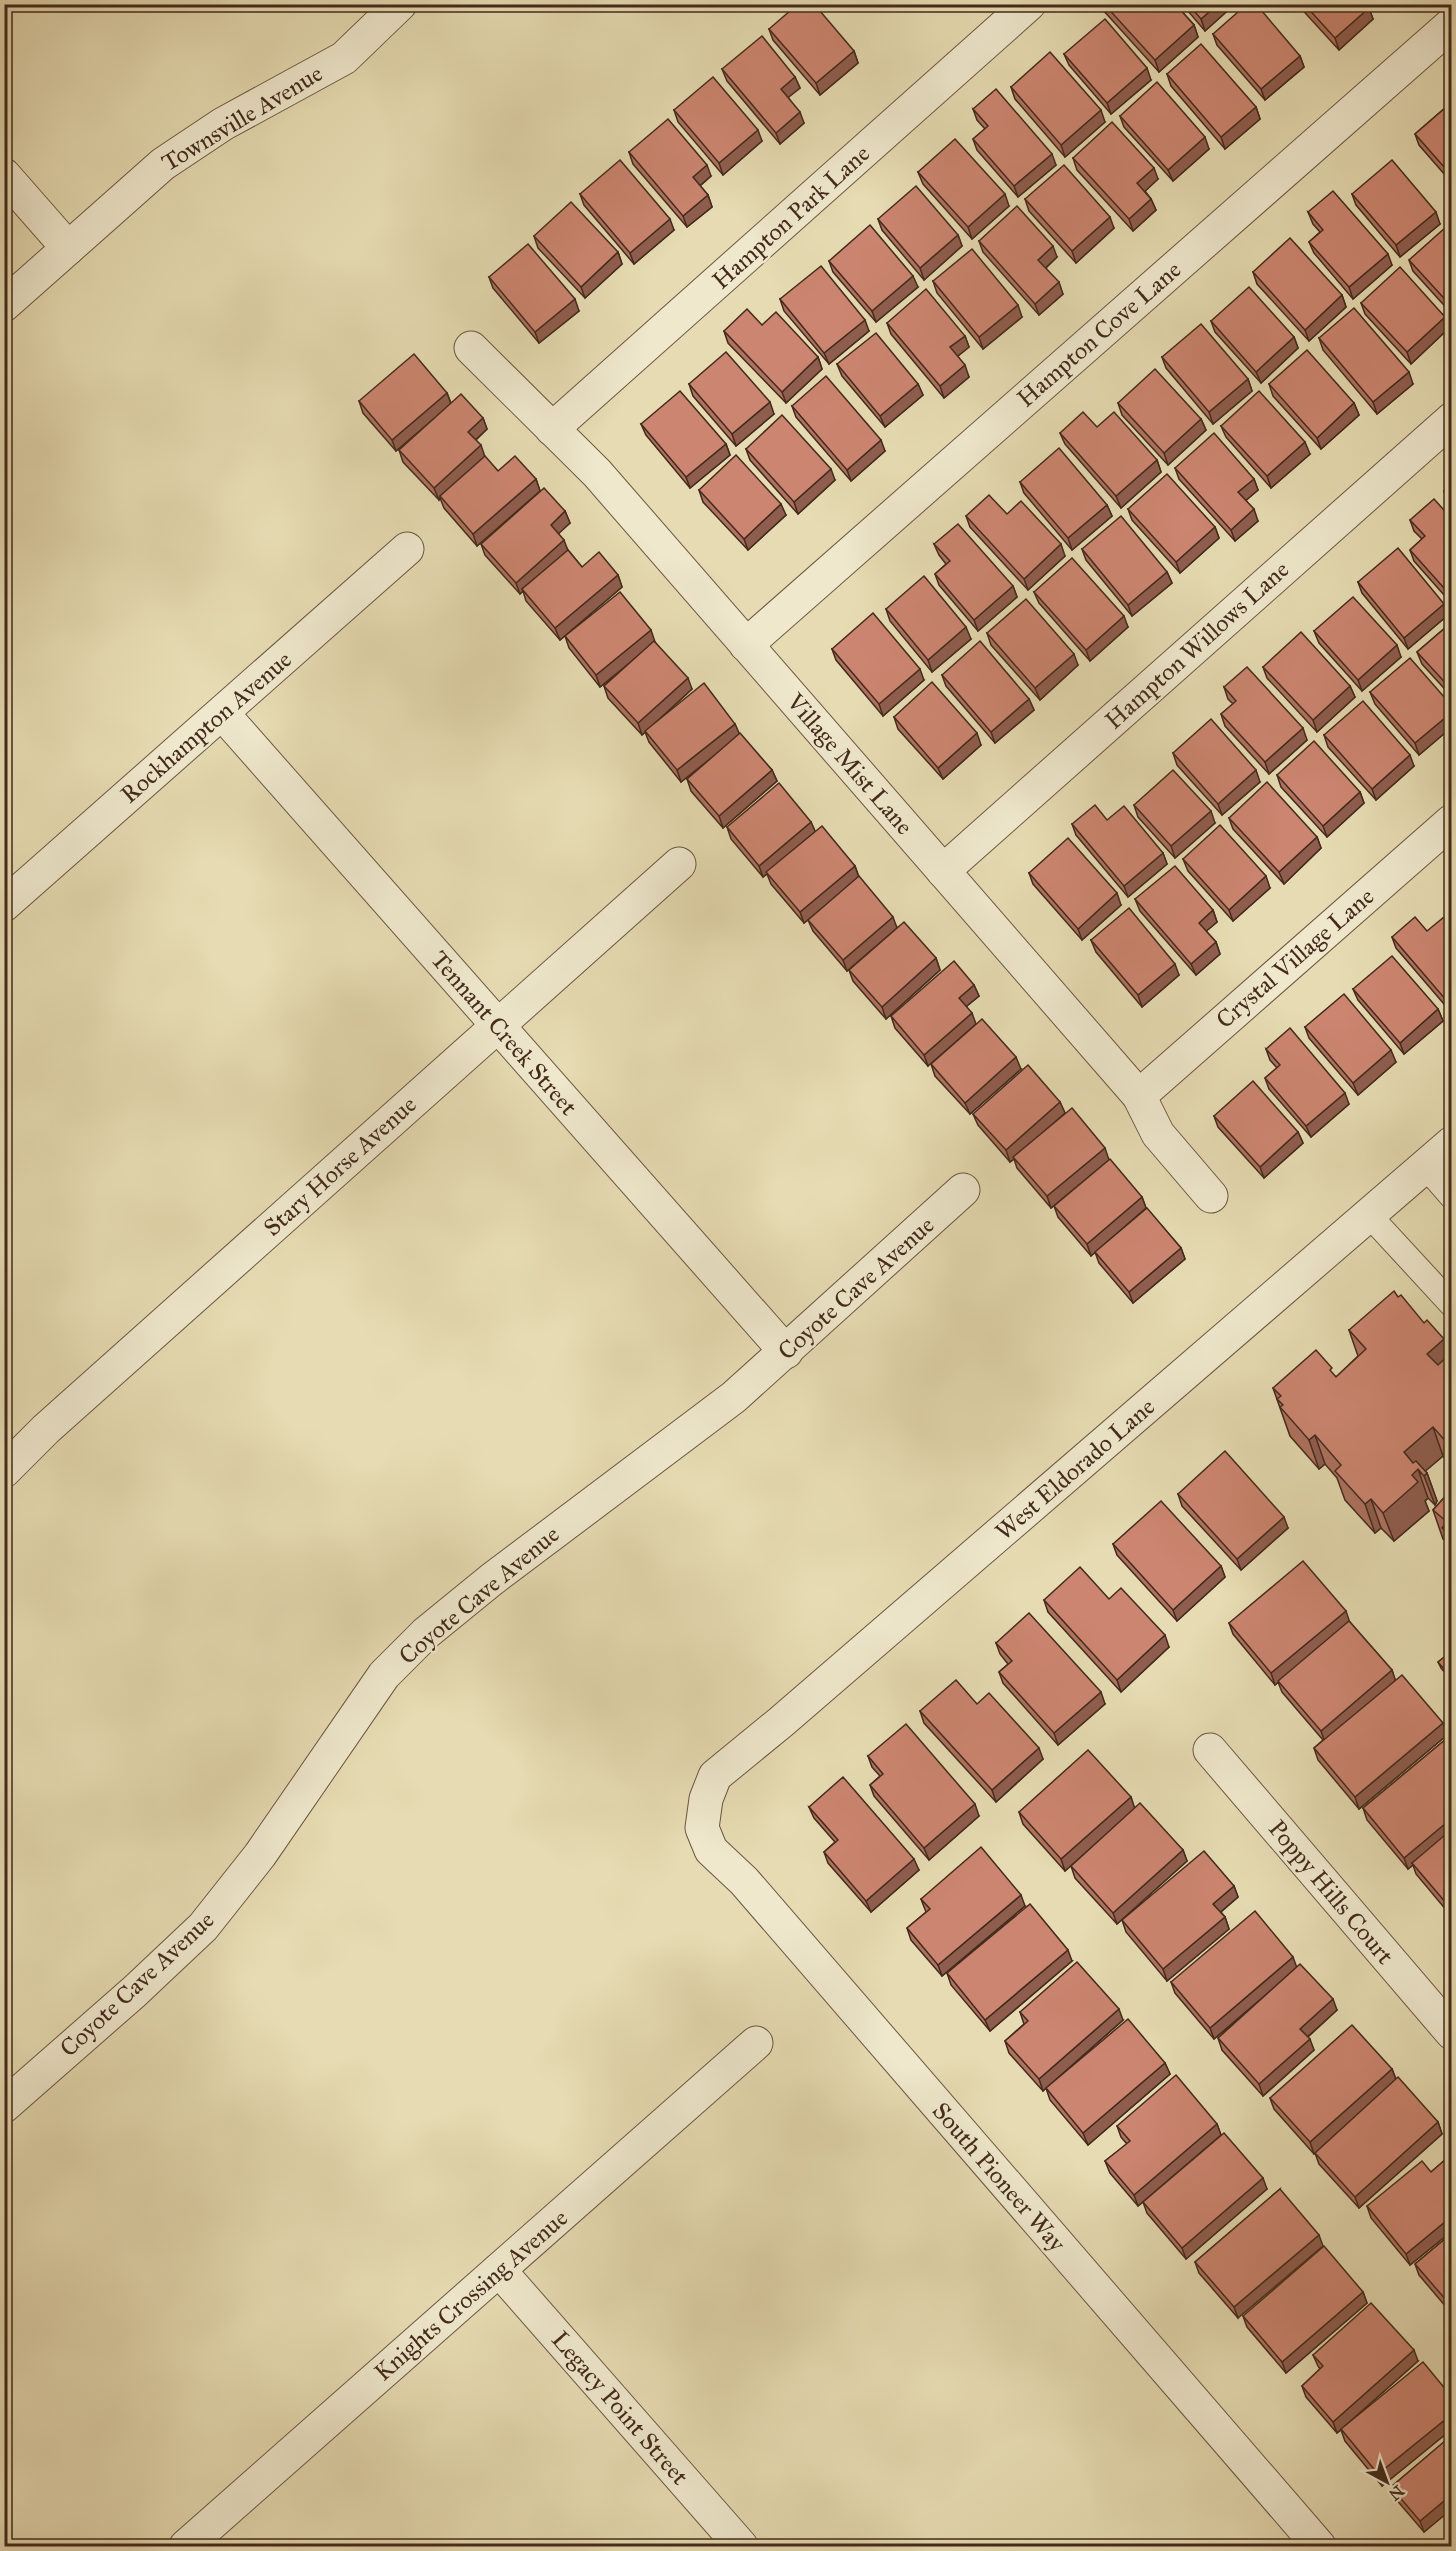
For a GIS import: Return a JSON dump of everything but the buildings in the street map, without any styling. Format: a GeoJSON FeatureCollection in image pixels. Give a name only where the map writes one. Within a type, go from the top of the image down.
{"type":"FeatureCollection","features":[{"type":"Feature","properties":{"kind":"street","name":"Townsville Avenue"},"geometry":{"type":"LineString","coordinates":[[4,305],[163,164],[223,124],[344,58],[400,4]]}},
{"type":"Feature","properties":{"kind":"street","name":"Hampton Park Lane"},"geometry":{"type":"LineString","coordinates":[[552,429],[1029,4]]}},
{"type":"Feature","properties":{"kind":"street","name":"Hampton Cove Lane"},"geometry":{"type":"LineString","coordinates":[[746,645],[1452,24]]}},
{"type":"Feature","properties":{"kind":"street"},"geometry":{"type":"LineString","coordinates":[[4,175],[68,248]]}},
{"type":"Feature","properties":{"kind":"street","name":"Village Mist Lane"},"geometry":{"type":"LineString","coordinates":[[471,348],[597,473],[1139,1096],[1158,1134],[1211,1196]]}},
{"type":"Feature","properties":{"kind":"street","name":"Hampton Willows Lane"},"geometry":{"type":"LineString","coordinates":[[942,871],[1452,419]]}},
{"type":"Feature","properties":{"kind":"street","name":"Rockhampton Avenue"},"geometry":{"type":"LineString","coordinates":[[4,905],[407,549]]}},
{"type":"Feature","properties":{"kind":"street","name":"Tennant Creek Street"},"geometry":{"type":"LineString","coordinates":[[222,713],[786,1352]]}},
{"type":"Feature","properties":{"kind":"street","name":"Crystal Village Lane"},"geometry":{"type":"LineString","coordinates":[[1139,1096],[1452,821]]}},
{"type":"Feature","properties":{"kind":"street","name":"Stary Horse Avenue"},"geometry":{"type":"LineString","coordinates":[[4,1471],[46,1429],[679,864]]}},
{"type":"Feature","properties":{"kind":"street","name":"West Eldorado Lane"},"geometry":{"type":"LineString","coordinates":[[706,1799],[715,1776],[781,1722],[1452,1143]]}},
{"type":"Feature","properties":{"kind":"street","name":"Coyote Cave Avenue"},"geometry":{"type":"LineString","coordinates":[[4,2106],[134,1992],[203,1927],[260,1855],[384,1675],[426,1633],[491,1580],[734,1397],[963,1190]]}},
{"type":"Feature","properties":{"kind":"street","name":"Poppy Hills Court"},"geometry":{"type":"LineString","coordinates":[[1210,1750],[1452,2033]]}},
{"type":"Feature","properties":{"kind":"street","name":"South Pioneer Way"},"geometry":{"type":"LineString","coordinates":[[706,1799],[702,1828],[711,1850],[744,1881],[1319,2547]]}},
{"type":"Feature","properties":{"kind":"street","name":"Knights Crossing Avenue"},"geometry":{"type":"LineString","coordinates":[[186,2547],[756,2043]]}},
{"type":"Feature","properties":{"kind":"street","name":"Legacy Point Street"},"geometry":{"type":"LineString","coordinates":[[499,2270],[741,2547]]}},
{"type":"Feature","properties":{"kind":"lane"},"geometry":{"type":"LineString","coordinates":[[1425,1166],[1452,1197]]}},
{"type":"Feature","properties":{"kind":"lane"},"geometry":{"type":"LineString","coordinates":[[1369,1215],[1452,1305]]}}]}
